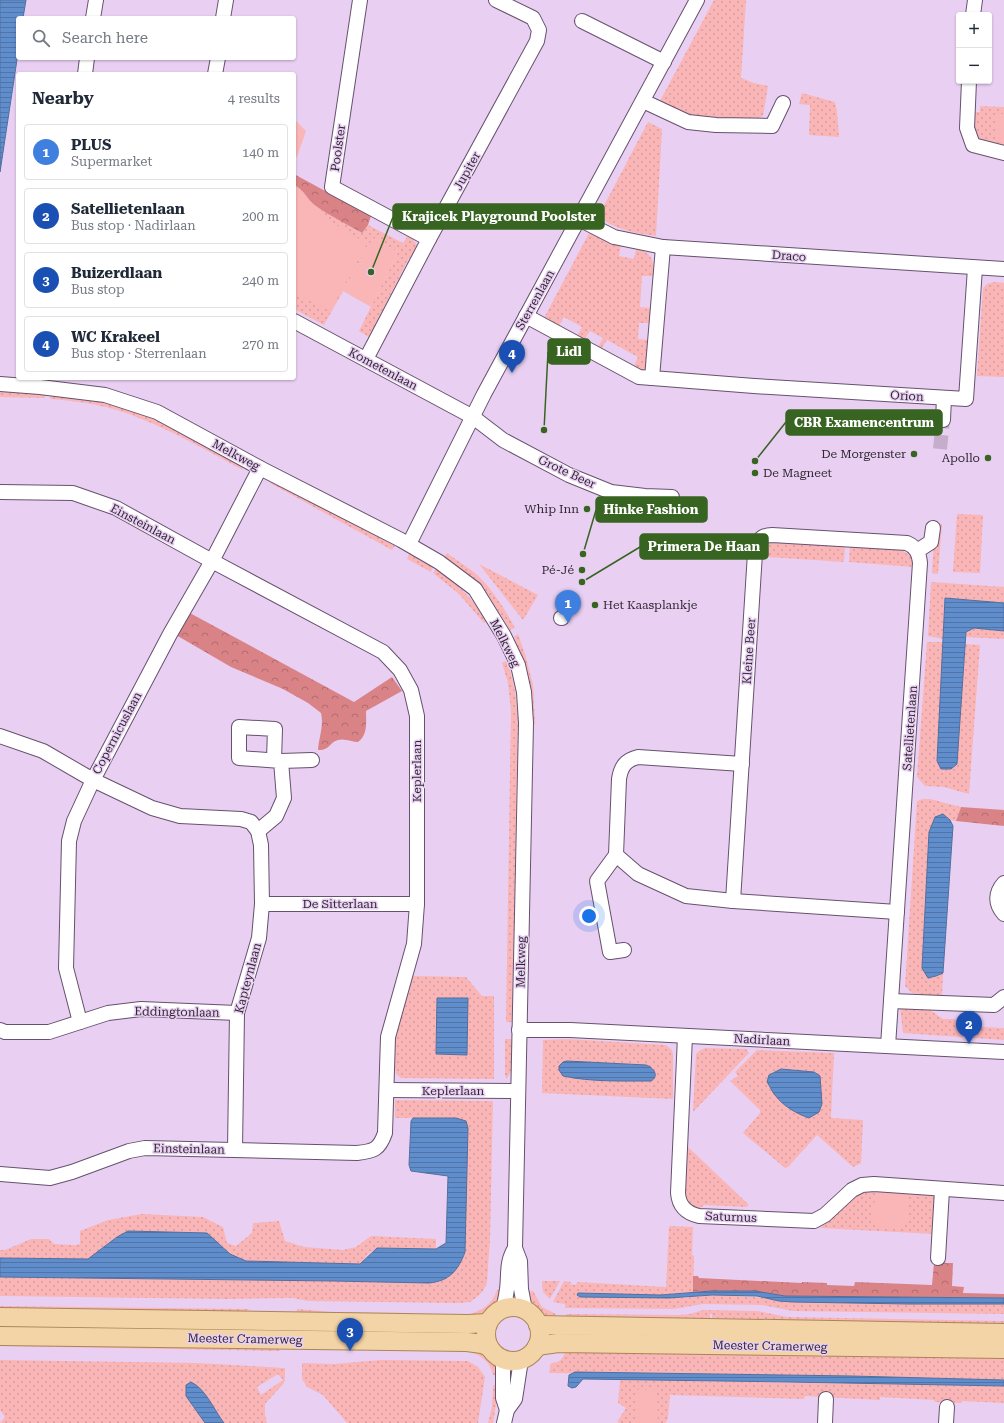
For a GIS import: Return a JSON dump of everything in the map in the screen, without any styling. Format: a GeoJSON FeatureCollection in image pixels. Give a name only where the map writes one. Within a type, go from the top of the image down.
{"type":"FeatureCollection","features":[{"type":"Feature","properties":{"kind":"main road"},"geometry":{"type":"LineString","coordinates":[[514,1307],[525,1310],[535,1319],[538,1325],[539,1340],[537,1346],[531,1354],[512,1360],[495,1354],[488,1347],[486,1339],[488,1323],[497,1312],[503,1309],[514,1307]]}},
{"type":"Feature","properties":{"kind":"main road","name":"Meester Cramerweg"},"geometry":{"type":"LineString","coordinates":[[0,1317],[468,1324],[488,1323]]}},
{"type":"Feature","properties":{"kind":"main road","name":"Meester Cramerweg"},"geometry":{"type":"LineString","coordinates":[[538,1325],[1004,1333]]}},
{"type":"Feature","properties":{"kind":"main road","name":"Meester Cramerweg"},"geometry":{"type":"LineString","coordinates":[[0,1336],[467,1342],[482,1344],[488,1347]]}},
{"type":"Feature","properties":{"kind":"main road","name":"Meester Cramerweg"},"geometry":{"type":"LineString","coordinates":[[537,1346],[558,1344],[1004,1349]]}},
{"type":"Feature","properties":{"kind":"street"},"geometry":{"type":"LineString","coordinates":[[93,16],[96,0]]}},
{"type":"Feature","properties":{"kind":"street"},"geometry":{"type":"LineString","coordinates":[[223,16],[226,0]]}},
{"type":"Feature","properties":{"kind":"street","name":"Poolster"},"geometry":{"type":"LineString","coordinates":[[360,0],[332,187],[429,239]]}},
{"type":"Feature","properties":{"kind":"street","name":"Jupiter"},"geometry":{"type":"LineString","coordinates":[[366,359],[429,239],[537,41],[539,30],[533,18],[496,0]]}},
{"type":"Feature","properties":{"kind":"street","name":"Sterrenlaan"},"geometry":{"type":"LineString","coordinates":[[409,544],[526,316],[697,0]]}},
{"type":"Feature","properties":{"kind":"street"},"geometry":{"type":"LineString","coordinates":[[973,12],[974,0]]}},
{"type":"Feature","properties":{"kind":"street"},"geometry":{"type":"LineString","coordinates":[[582,21],[664,62]]}},
{"type":"Feature","properties":{"kind":"street"},"geometry":{"type":"LineString","coordinates":[[85,72],[87,60]]}},
{"type":"Feature","properties":{"kind":"street"},"geometry":{"type":"LineString","coordinates":[[215,72],[218,60]]}},
{"type":"Feature","properties":{"kind":"street"},"geometry":{"type":"LineString","coordinates":[[968,84],[967,128],[973,145],[1004,153]]}},
{"type":"Feature","properties":{"kind":"street"},"geometry":{"type":"LineString","coordinates":[[642,101],[688,122],[722,126],[772,126],[783,102]]}},
{"type":"Feature","properties":{"kind":"street","name":"Draco"},"geometry":{"type":"LineString","coordinates":[[579,219],[614,237],[663,247],[1004,270]]}},
{"type":"Feature","properties":{"kind":"street"},"geometry":{"type":"LineString","coordinates":[[652,378],[663,247]]}},
{"type":"Feature","properties":{"kind":"street","name":"Orion"},"geometry":{"type":"LineString","coordinates":[[526,316],[639,377],[716,386],[966,399],[975,268]]}},
{"type":"Feature","properties":{"kind":"street","name":"Kometenlaan"},"geometry":{"type":"LineString","coordinates":[[296,322],[473,417]]}},
{"type":"Feature","properties":{"kind":"street","name":"Melkweg"},"geometry":{"type":"LineString","coordinates":[[0,384],[41,382],[105,395],[157,412],[260,468],[409,544],[439,562],[475,590],[504,636],[518,664],[524,692],[526,723],[515,1248],[520,1261],[521,1289],[525,1310]]}},
{"type":"Feature","properties":{"kind":"street"},"geometry":{"type":"LineString","coordinates":[[943,420],[944,398]]}},
{"type":"Feature","properties":{"kind":"street","name":"Grote Beer"},"geometry":{"type":"LineString","coordinates":[[473,417],[503,440],[569,475],[611,492],[668,497]]}},
{"type":"Feature","properties":{"kind":"street","name":"Copernicuslaan"},"geometry":{"type":"LineString","coordinates":[[80,1022],[66,968],[69,841],[74,821],[92,780],[170,634],[212,561],[260,468]]}},
{"type":"Feature","properties":{"kind":"street","name":"Einsteinlaan"},"geometry":{"type":"LineString","coordinates":[[0,492],[73,493],[116,508],[212,561]]}},
{"type":"Feature","properties":{"kind":"street"},"geometry":{"type":"LineString","coordinates":[[917,551],[931,542],[933,528]]}},
{"type":"Feature","properties":{"kind":"street","name":"Kleine Beer"},"geometry":{"type":"LineString","coordinates":[[733,901],[755,553],[759,540],[764,536],[772,535],[907,543],[913,546],[917,551]]}},
{"type":"Feature","properties":{"kind":"street","name":"Satellietenlaan"},"geometry":{"type":"LineString","coordinates":[[888,1046],[920,563],[917,551]]}},
{"type":"Feature","properties":{"kind":"street","name":"Keplerlaan"},"geometry":{"type":"LineString","coordinates":[[212,561],[383,652],[400,670],[411,690],[417,716],[417,904],[414,944],[388,1037],[385,1133],[381,1145]]}},
{"type":"Feature","properties":{"kind":"street"},"geometry":{"type":"LineString","coordinates":[[0,736],[43,751],[92,780],[152,808],[180,816],[241,819],[250,822],[258,831],[276,816],[284,798],[277,761],[312,760]]}},
{"type":"Feature","properties":{"kind":"street"},"geometry":{"type":"LineString","coordinates":[[624,950],[610,952],[597,881],[616,855],[620,770],[630,760],[638,758],[742,764]]}},
{"type":"Feature","properties":{"kind":"street","name":"Kapteynlaan"},"geometry":{"type":"LineString","coordinates":[[235,1150],[237,1013],[259,938],[262,904],[261,845],[258,831]]}},
{"type":"Feature","properties":{"kind":"street"},"geometry":{"type":"LineString","coordinates":[[616,855],[638,874],[686,896],[733,901],[897,912]]}},
{"type":"Feature","properties":{"kind":"street"},"geometry":{"type":"LineString","coordinates":[[1004,883],[999,889],[996,899],[999,909],[1004,914]]}},
{"type":"Feature","properties":{"kind":"street","name":"De Sitterlaan"},"geometry":{"type":"LineString","coordinates":[[262,904],[417,904]]}},
{"type":"Feature","properties":{"kind":"street"},"geometry":{"type":"LineString","coordinates":[[891,1001],[994,1005],[1004,997]]}},
{"type":"Feature","properties":{"kind":"street","name":"Eddingtonlaan"},"geometry":{"type":"LineString","coordinates":[[0,1030],[5,1032],[49,1032],[108,1013],[141,1009],[237,1013]]}},
{"type":"Feature","properties":{"kind":"street","name":"Nadirlaan"},"geometry":{"type":"LineString","coordinates":[[520,1030],[570,1030],[1004,1052]]}},
{"type":"Feature","properties":{"kind":"street","name":"Saturnus"},"geometry":{"type":"LineString","coordinates":[[685,1036],[678,1193],[680,1202],[686,1211],[692,1214],[699,1216],[814,1221],[824,1215],[852,1190],[862,1186],[874,1184],[942,1190],[1004,1193]]}},
{"type":"Feature","properties":{"kind":"street","name":"Keplerlaan"},"geometry":{"type":"LineString","coordinates":[[387,1090],[518,1091]]}},
{"type":"Feature","properties":{"kind":"street","name":"Einsteinlaan"},"geometry":{"type":"LineString","coordinates":[[0,1174],[50,1178],[145,1148],[357,1153],[370,1152],[381,1145]]}},
{"type":"Feature","properties":{"kind":"street"},"geometry":{"type":"LineString","coordinates":[[938,1258],[942,1190]]}},
{"type":"Feature","properties":{"kind":"street","name":"Melkweg"},"geometry":{"type":"LineString","coordinates":[[503,1309],[507,1289],[508,1265],[510,1255],[515,1248]]}},
{"type":"Feature","properties":{"kind":"street"},"geometry":{"type":"LineString","coordinates":[[506,1417],[503,1398],[512,1360]]}},
{"type":"Feature","properties":{"kind":"street"},"geometry":{"type":"LineString","coordinates":[[825,1423],[826,1399]]}},
{"type":"Feature","properties":{"kind":"street"},"geometry":{"type":"LineString","coordinates":[[946,1423],[947,1406]]}},
{"type":"Feature","properties":{"kind":"shaded area"},"geometry":{"type":"Polygon","coordinates":[[[714,0],[746,0],[741,78],[768,86],[763,116],[753,120],[694,117],[664,106],[660,101],[714,0]]]}},
{"type":"Feature","properties":{"kind":"shaded area"},"geometry":{"type":"Polygon","coordinates":[[[802,93],[835,102],[839,137],[809,135],[810,105],[799,104],[802,93]]]}},
{"type":"Feature","properties":{"kind":"shaded area"},"geometry":{"type":"Polygon","coordinates":[[[980,106],[1004,107],[1004,114],[996,114],[996,141],[1004,142],[1004,146],[983,141],[976,134],[973,128],[972,112],[980,112],[980,106]]]}},
{"type":"Feature","properties":{"kind":"shaded area"},"geometry":{"type":"Polygon","coordinates":[[[996,114],[1004,114],[1004,142],[996,142],[996,114]]]}},
{"type":"Feature","properties":{"kind":"shaded area"},"geometry":{"type":"Polygon","coordinates":[[[296,121],[306,131],[296,157],[296,121]]]}},
{"type":"Feature","properties":{"kind":"shaded area"},"geometry":{"type":"Polygon","coordinates":[[[648,122],[662,129],[656,236],[625,230],[610,224],[599,215],[648,122]]]}},
{"type":"Feature","properties":{"kind":"shaded area"},"geometry":{"type":"Polygon","coordinates":[[[296,186],[321,207],[361,233],[368,225],[403,243],[409,234],[417,245],[414,257],[409,258],[372,331],[372,339],[359,331],[398,252],[373,238],[324,325],[296,310],[296,186]]]}},
{"type":"Feature","properties":{"kind":"shaded area"},"geometry":{"type":"Polygon","coordinates":[[[296,191],[324,217],[367,244],[330,311],[296,294],[296,191]]]}},
{"type":"Feature","properties":{"kind":"shaded area"},"geometry":{"type":"Polygon","coordinates":[[[589,233],[594,233],[621,245],[619,256],[634,259],[636,249],[642,250],[649,255],[653,262],[653,276],[642,276],[640,307],[651,308],[650,323],[639,323],[638,339],[649,340],[647,367],[643,369],[639,369],[634,366],[638,357],[607,340],[601,349],[598,347],[603,338],[590,331],[584,340],[577,336],[582,327],[564,317],[559,326],[544,318],[589,233]]]}},
{"type":"Feature","properties":{"kind":"shaded area"},"geometry":{"type":"Polygon","coordinates":[[[373,238],[398,252],[371,307],[343,291],[373,238]]]}},
{"type":"Feature","properties":{"kind":"shaded area"},"geometry":{"type":"Polygon","coordinates":[[[994,282],[1004,283],[1004,377],[977,376],[983,288],[987,284],[994,282]]]}},
{"type":"Feature","properties":{"kind":"shaded area"},"geometry":{"type":"Polygon","coordinates":[[[0,391],[45,394],[45,398],[0,397],[0,391]]]}},
{"type":"Feature","properties":{"kind":"shaded area"},"geometry":{"type":"Polygon","coordinates":[[[51,394],[104,401],[145,414],[178,429],[240,463],[243,470],[179,436],[139,418],[118,410],[96,405],[50,399],[51,394]]]}},
{"type":"Feature","properties":{"kind":"shaded area"},"geometry":{"type":"Polygon","coordinates":[[[272,480],[395,546],[392,550],[270,483],[272,480]]]}},
{"type":"Feature","properties":{"kind":"shaded area"},"geometry":{"type":"Polygon","coordinates":[[[957,514],[983,515],[980,573],[953,572],[957,514]]]}},
{"type":"Feature","properties":{"kind":"shaded area"},"geometry":{"type":"Polygon","coordinates":[[[935,522],[942,524],[938,574],[932,573],[935,522]]]}},
{"type":"Feature","properties":{"kind":"shaded area"},"geometry":{"type":"Polygon","coordinates":[[[772,541],[845,545],[844,562],[768,557],[769,544],[772,541]]]}},
{"type":"Feature","properties":{"kind":"shaded area"},"geometry":{"type":"Polygon","coordinates":[[[850,546],[902,550],[912,557],[914,567],[849,562],[850,546]]]}},
{"type":"Feature","properties":{"kind":"shaded area"},"geometry":{"type":"Polygon","coordinates":[[[447,553],[475,573],[487,585],[515,628],[510,630],[488,595],[473,580],[444,557],[447,553]]]}},
{"type":"Feature","properties":{"kind":"shaded area"},"geometry":{"type":"Polygon","coordinates":[[[409,554],[433,567],[431,572],[407,559],[409,554]]]}},
{"type":"Feature","properties":{"kind":"shaded area"},"geometry":{"type":"Polygon","coordinates":[[[479,564],[538,595],[523,620],[479,564]]]}},
{"type":"Feature","properties":{"kind":"shaded area"},"geometry":{"type":"Polygon","coordinates":[[[436,569],[464,592],[487,621],[484,623],[459,594],[433,573],[436,569]]]}},
{"type":"Feature","properties":{"kind":"shaded area"},"geometry":{"type":"Polygon","coordinates":[[[931,582],[1004,587],[1004,603],[945,598],[943,639],[928,636],[931,582]]]}},
{"type":"Feature","properties":{"kind":"shaded area"},"geometry":{"type":"Polygon","coordinates":[[[974,628],[1004,631],[1004,639],[966,637],[966,632],[974,628]]]}},
{"type":"Feature","properties":{"kind":"shaded area"},"geometry":{"type":"Polygon","coordinates":[[[518,634],[533,685],[535,724],[531,724],[524,663],[514,637],[518,634]]]}},
{"type":"Feature","properties":{"kind":"shaded area"},"geometry":{"type":"Polygon","coordinates":[[[927,642],[943,642],[937,761],[941,769],[951,769],[962,690],[965,644],[980,645],[969,794],[944,787],[925,786],[917,777],[927,642]]]}},
{"type":"Feature","properties":{"kind":"shaded area"},"geometry":{"type":"Polygon","coordinates":[[[506,661],[513,682],[518,719],[512,1022],[506,1022],[511,711],[508,683],[502,663],[506,661]]]}},
{"type":"Feature","properties":{"kind":"shaded area"},"geometry":{"type":"Polygon","coordinates":[[[930,799],[961,807],[956,821],[950,820],[943,814],[935,817],[929,832],[922,968],[936,976],[943,973],[942,997],[912,993],[905,986],[917,801],[930,799]]]}},
{"type":"Feature","properties":{"kind":"shaded area"},"geometry":{"type":"Polygon","coordinates":[[[413,976],[466,977],[482,996],[494,996],[494,1079],[401,1078],[396,1074],[394,1049],[398,1024],[413,976]]]}},
{"type":"Feature","properties":{"kind":"shaded area"},"geometry":{"type":"Polygon","coordinates":[[[900,1006],[924,1006],[943,1019],[955,1019],[963,1026],[1004,1028],[1004,1040],[903,1033],[900,1006]]]}},
{"type":"Feature","properties":{"kind":"shaded area"},"geometry":{"type":"Polygon","coordinates":[[[505,1039],[512,1039],[513,1054],[511,1070],[506,1079],[505,1074],[505,1039]]]}},
{"type":"Feature","properties":{"kind":"shaded area"},"geometry":{"type":"Polygon","coordinates":[[[567,1039],[666,1045],[672,1050],[673,1055],[673,1099],[542,1093],[543,1040],[567,1039]],[[567,1061],[571,1077],[600,1080],[651,1081],[646,1065],[567,1061]]]}},
{"type":"Feature","properties":{"kind":"shaded area"},"geometry":{"type":"Polygon","coordinates":[[[705,1048],[746,1049],[749,1053],[693,1112],[696,1054],[705,1048]]]}},
{"type":"Feature","properties":{"kind":"shaded area"},"geometry":{"type":"Polygon","coordinates":[[[757,1050],[834,1053],[831,1118],[863,1120],[861,1163],[853,1167],[817,1135],[788,1167],[785,1168],[743,1133],[760,1113],[760,1110],[730,1081],[738,1076],[735,1072],[757,1050]],[[781,1069],[767,1082],[769,1085],[814,1072],[781,1069]]]}},
{"type":"Feature","properties":{"kind":"shaded area"},"geometry":{"type":"Polygon","coordinates":[[[395,1100],[493,1101],[490,1239],[487,1283],[483,1291],[470,1302],[308,1301],[293,1298],[227,1299],[0,1296],[0,1277],[439,1282],[465,1252],[456,1118],[395,1118],[395,1100]]]}},
{"type":"Feature","properties":{"kind":"shaded area"},"geometry":{"type":"Polygon","coordinates":[[[686,1145],[749,1205],[746,1207],[704,1205],[699,1209],[690,1206],[684,1196],[686,1145]]]}},
{"type":"Feature","properties":{"kind":"shaded area"},"geometry":{"type":"Polygon","coordinates":[[[871,1192],[936,1196],[935,1234],[820,1228],[830,1220],[855,1193],[871,1192]]]}},
{"type":"Feature","properties":{"kind":"shaded area"},"geometry":{"type":"Polygon","coordinates":[[[878,1192],[907,1194],[907,1204],[909,1208],[906,1225],[900,1229],[884,1228],[879,1226],[871,1215],[870,1208],[876,1200],[878,1192]]]}},
{"type":"Feature","properties":{"kind":"shaded area"},"geometry":{"type":"Polygon","coordinates":[[[142,1214],[203,1217],[223,1227],[227,1243],[236,1246],[252,1233],[253,1223],[279,1221],[285,1241],[304,1247],[343,1250],[356,1247],[371,1236],[436,1239],[436,1249],[377,1248],[368,1254],[360,1264],[246,1261],[230,1254],[220,1244],[117,1237],[88,1259],[0,1258],[0,1250],[5,1250],[31,1239],[49,1239],[54,1244],[80,1244],[80,1231],[108,1220],[142,1214]]]}},
{"type":"Feature","properties":{"kind":"shaded area"},"geometry":{"type":"Polygon","coordinates":[[[669,1226],[693,1227],[693,1292],[661,1295],[578,1293],[578,1297],[683,1298],[712,1295],[908,1304],[1004,1304],[1004,1314],[793,1311],[762,1305],[703,1304],[674,1309],[565,1308],[565,1304],[553,1302],[564,1281],[571,1282],[570,1284],[575,1285],[578,1282],[666,1287],[669,1226]]]}},
{"type":"Feature","properties":{"kind":"shaded area"},"geometry":{"type":"Polygon","coordinates":[[[542,1281],[560,1281],[550,1299],[543,1292],[542,1281]]]}},
{"type":"Feature","properties":{"kind":"shaded area"},"geometry":{"type":"Polygon","coordinates":[[[497,1290],[502,1290],[495,1306],[481,1316],[470,1320],[471,1314],[487,1305],[493,1299],[497,1290]]]}},
{"type":"Feature","properties":{"kind":"shaded area"},"geometry":{"type":"Polygon","coordinates":[[[533,1291],[542,1307],[556,1314],[555,1321],[544,1317],[533,1307],[526,1292],[533,1291]]]}},
{"type":"Feature","properties":{"kind":"shaded area"},"geometry":{"type":"Polygon","coordinates":[[[0,1306],[250,1309],[233,1316],[0,1314],[0,1306]]]}},
{"type":"Feature","properties":{"kind":"shaded area"},"geometry":{"type":"Polygon","coordinates":[[[297,1309],[331,1312],[411,1313],[402,1320],[296,1314],[297,1309]]]}},
{"type":"Feature","properties":{"kind":"shaded area"},"geometry":{"type":"Polygon","coordinates":[[[703,1310],[757,1311],[788,1317],[1004,1321],[1004,1329],[775,1325],[747,1319],[712,1318],[712,1314],[710,1314],[710,1318],[690,1321],[566,1322],[566,1314],[679,1315],[690,1314],[703,1310]]]}},
{"type":"Feature","properties":{"kind":"shaded area"},"geometry":{"type":"Polygon","coordinates":[[[0,1340],[278,1344],[279,1351],[0,1346],[0,1340]]]}},
{"type":"Feature","properties":{"kind":"shaded area"},"geometry":{"type":"Polygon","coordinates":[[[482,1350],[498,1369],[499,1375],[493,1375],[488,1363],[470,1351],[482,1350]]]}},
{"type":"Feature","properties":{"kind":"shaded area"},"geometry":{"type":"Polygon","coordinates":[[[565,1352],[1004,1354],[1004,1380],[852,1376],[549,1373],[551,1363],[560,1360],[565,1352]]]}},
{"type":"Feature","properties":{"kind":"shaded area"},"geometry":{"type":"Polygon","coordinates":[[[0,1360],[197,1363],[285,1368],[284,1383],[265,1404],[267,1423],[224,1423],[219,1416],[191,1404],[205,1423],[0,1423],[5,1417],[0,1410],[0,1360]],[[278,1374],[257,1387],[261,1395],[283,1380],[278,1374]]]}},
{"type":"Feature","properties":{"kind":"shaded area"},"geometry":{"type":"Polygon","coordinates":[[[381,1360],[468,1361],[478,1367],[485,1377],[478,1423],[347,1423],[323,1395],[307,1387],[302,1379],[302,1363],[334,1364],[381,1360]]]}},
{"type":"Feature","properties":{"kind":"shaded area"},"geometry":{"type":"Polygon","coordinates":[[[620,1380],[1004,1386],[1004,1403],[962,1401],[961,1403],[935,1402],[934,1400],[880,1397],[880,1400],[805,1396],[804,1399],[670,1395],[668,1418],[666,1423],[620,1423],[617,1422],[626,1408],[618,1403],[620,1380]]]}},
{"type":"Feature","properties":{"kind":"shaded area"},"geometry":{"type":"Polygon","coordinates":[[[493,1385],[499,1386],[493,1423],[488,1423],[492,1407],[493,1385]]]}},
{"type":"Feature","properties":{"kind":"shaded area"},"geometry":{"type":"Polygon","coordinates":[[[657,1389],[658,1423],[635,1423],[635,1390],[657,1389]]]}},
{"type":"Feature","properties":{"kind":"green space"},"geometry":{"type":"Polygon","coordinates":[[[296,175],[371,216],[368,225],[362,233],[316,206],[296,186],[296,175]]]}},
{"type":"Feature","properties":{"kind":"green space"},"geometry":{"type":"Polygon","coordinates":[[[188,612],[354,702],[392,677],[402,691],[366,711],[365,732],[358,742],[343,739],[338,740],[325,749],[318,750],[322,727],[321,713],[308,703],[283,689],[231,667],[176,635],[188,612]]]}},
{"type":"Feature","properties":{"kind":"green space"},"geometry":{"type":"Polygon","coordinates":[[[961,807],[1004,810],[1004,826],[956,821],[961,807]]]}},
{"type":"Feature","properties":{"kind":"green space"},"geometry":{"type":"Polygon","coordinates":[[[934,1263],[953,1263],[952,1286],[964,1287],[963,1293],[1004,1294],[1004,1298],[785,1296],[711,1291],[693,1292],[693,1276],[698,1276],[699,1278],[827,1283],[827,1285],[854,1286],[855,1282],[932,1285],[934,1263]]]}},
{"type":"Feature","properties":{"kind":"water"},"geometry":{"type":"Polygon","coordinates":[[[0,0],[26,0],[23,16],[16,16],[17,60],[0,172],[0,0]]]}},
{"type":"Feature","properties":{"kind":"water"},"geometry":{"type":"Polygon","coordinates":[[[945,598],[1004,603],[1004,631],[974,628],[966,632],[957,764],[951,769],[941,769],[937,761],[945,598]]]}},
{"type":"Feature","properties":{"kind":"water"},"geometry":{"type":"Polygon","coordinates":[[[943,814],[950,820],[953,826],[943,973],[928,978],[922,968],[929,832],[935,817],[943,814]]]}},
{"type":"Feature","properties":{"kind":"water"},"geometry":{"type":"Polygon","coordinates":[[[437,998],[468,998],[467,1055],[436,1054],[437,998]]]}},
{"type":"Feature","properties":{"kind":"water"},"geometry":{"type":"Polygon","coordinates":[[[563,1062],[646,1065],[653,1070],[655,1077],[651,1081],[618,1081],[563,1076],[559,1070],[559,1066],[563,1062]]]}},
{"type":"Feature","properties":{"kind":"water"},"geometry":{"type":"Polygon","coordinates":[[[781,1069],[814,1072],[820,1076],[822,1104],[819,1112],[809,1118],[790,1109],[778,1099],[767,1082],[769,1075],[781,1069]]]}},
{"type":"Feature","properties":{"kind":"water"},"geometry":{"type":"Polygon","coordinates":[[[413,1118],[456,1118],[466,1121],[468,1128],[465,1252],[456,1270],[442,1280],[429,1283],[0,1277],[0,1258],[88,1259],[117,1237],[128,1231],[207,1233],[230,1254],[246,1261],[360,1264],[377,1248],[436,1249],[446,1243],[448,1176],[411,1171],[409,1165],[411,1121],[413,1118]]]}},
{"type":"Feature","properties":{"kind":"water"},"geometry":{"type":"Polygon","coordinates":[[[711,1291],[755,1291],[785,1296],[1004,1298],[1004,1304],[793,1302],[779,1301],[757,1296],[712,1295],[669,1298],[580,1297],[577,1295],[578,1293],[661,1295],[711,1291]]]}},
{"type":"Feature","properties":{"kind":"water"},"geometry":{"type":"Polygon","coordinates":[[[575,1372],[1004,1380],[1004,1386],[583,1379],[576,1387],[572,1388],[568,1386],[569,1375],[575,1372]]]}},
{"type":"Feature","properties":{"kind":"water"},"geometry":{"type":"Polygon","coordinates":[[[191,1382],[201,1390],[224,1423],[205,1423],[186,1396],[186,1385],[191,1382]]]}},
{"type":"Feature","properties":{"kind":"tunnel"},"geometry":{"type":"LineString","coordinates":[[940,449],[943,420]]}},
{"type":"Feature","properties":{"kind":"place","name":"Krajicek Playground Poolster"},"geometry":{"type":"Point","coordinates":[371,272]}},
{"type":"Feature","properties":{"kind":"place","name":"WC Krakeel"},"geometry":{"type":"Point","coordinates":[512,373]}},
{"type":"Feature","properties":{"kind":"place","name":"Lidl"},"geometry":{"type":"Point","coordinates":[544,430]}},
{"type":"Feature","properties":{"kind":"place","name":"De Morgenster"},"geometry":{"type":"Point","coordinates":[914,454]}},
{"type":"Feature","properties":{"kind":"place","name":"Apollo"},"geometry":{"type":"Point","coordinates":[988,458]}},
{"type":"Feature","properties":{"kind":"place","name":"CBR Examencentrum"},"geometry":{"type":"Point","coordinates":[755,461]}},
{"type":"Feature","properties":{"kind":"place","name":"De Magneet"},"geometry":{"type":"Point","coordinates":[755,473]}},
{"type":"Feature","properties":{"kind":"place","name":"Whip Inn"},"geometry":{"type":"Point","coordinates":[587,509]}},
{"type":"Feature","properties":{"kind":"place","name":"Hinke Fashion"},"geometry":{"type":"Point","coordinates":[583,554]}},
{"type":"Feature","properties":{"kind":"place","name":"Pé-Jé"},"geometry":{"type":"Point","coordinates":[582,570]}},
{"type":"Feature","properties":{"kind":"place","name":"Primera De Haan"},"geometry":{"type":"Point","coordinates":[582,582]}},
{"type":"Feature","properties":{"kind":"place","name":"Het Kaasplankje"},"geometry":{"type":"Point","coordinates":[595,605]}},
{"type":"Feature","properties":{"kind":"place","name":"PLUS"},"geometry":{"type":"Point","coordinates":[568,623]}},
{"type":"Feature","properties":{"kind":"place","name":"Satellietenlaan"},"geometry":{"type":"Point","coordinates":[969,1044]}},
{"type":"Feature","properties":{"kind":"place","name":"Buizerdlaan"},"geometry":{"type":"Point","coordinates":[350,1351]}}]}
